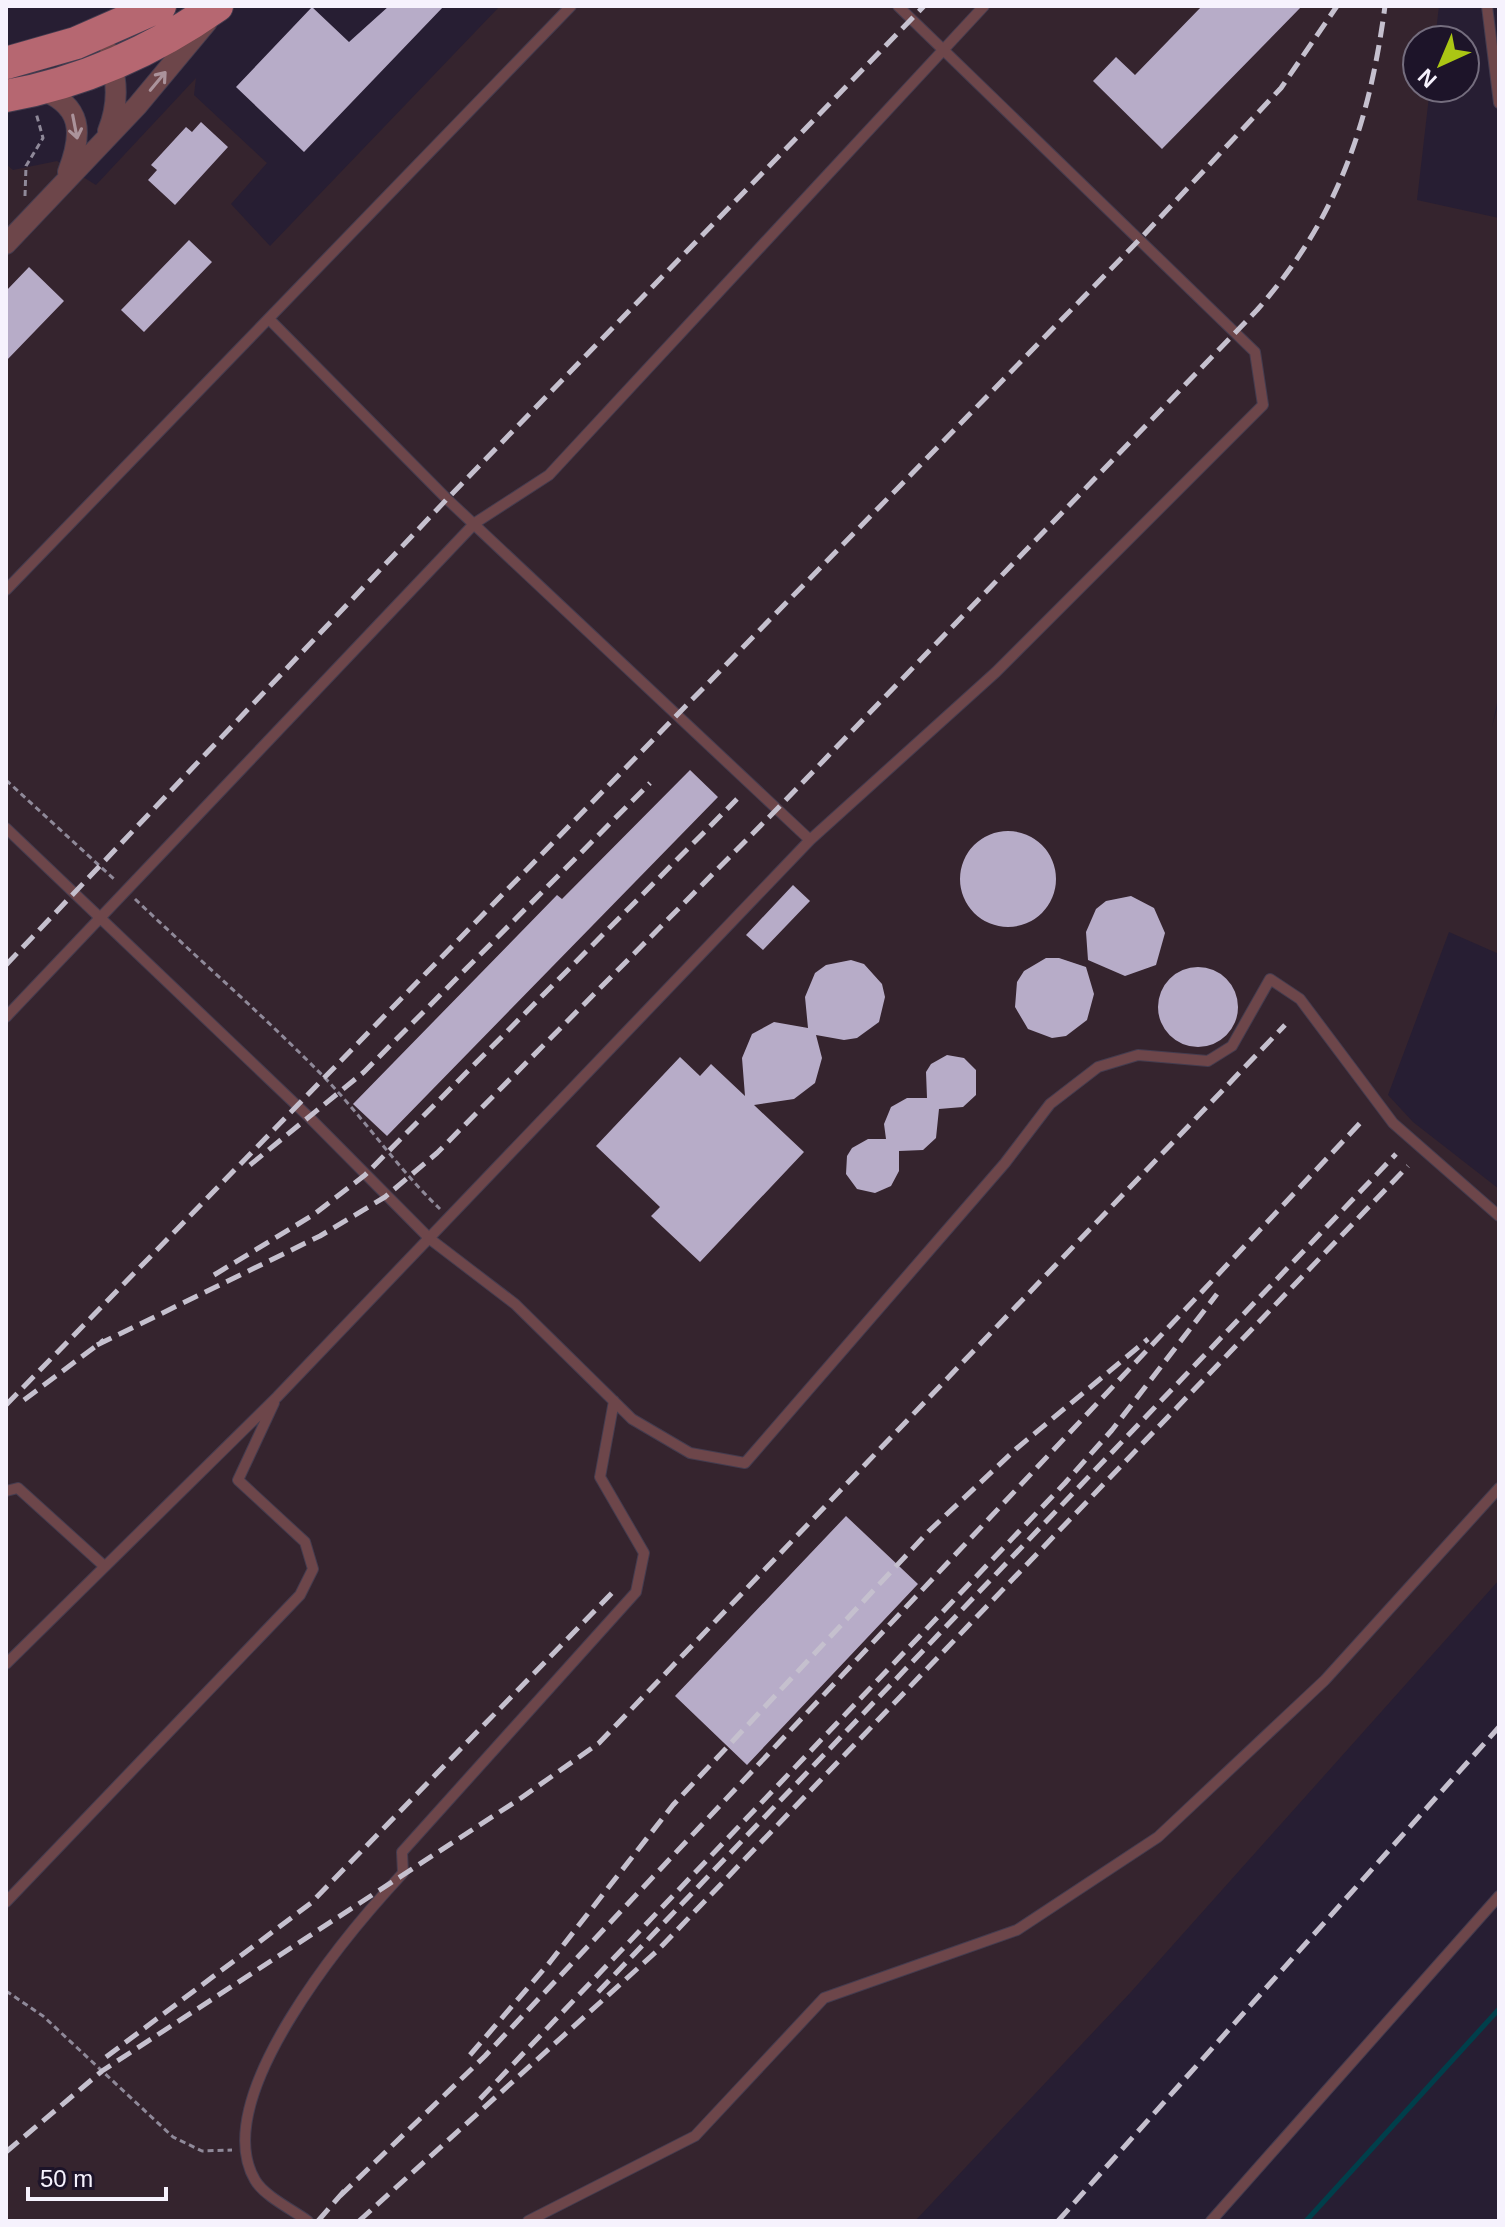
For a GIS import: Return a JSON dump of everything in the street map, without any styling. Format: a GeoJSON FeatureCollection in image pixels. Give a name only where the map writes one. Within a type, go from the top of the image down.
{"type":"FeatureCollection","features":[{"type":"Feature","properties":{"kind":"main road"},"geometry":{"type":"LineString","coordinates":[[6,63],[105,32],[160,6]]}},
{"type":"Feature","properties":{"kind":"main road"},"geometry":{"type":"LineString","coordinates":[[25,92],[151,47],[219,6]]}},
{"type":"Feature","properties":{"kind":"street"},"geometry":{"type":"LineString","coordinates":[[6,244],[137,106],[219,6]]}},
{"type":"Feature","properties":{"kind":"street"},"geometry":{"type":"LineString","coordinates":[[105,32],[117,86],[116,111],[105,138]]}},
{"type":"Feature","properties":{"kind":"street"},"geometry":{"type":"LineString","coordinates":[[25,92],[57,96],[75,119],[78,147],[65,181]]}},
{"type":"Feature","properties":{"kind":"lane"},"geometry":{"type":"LineString","coordinates":[[6,590],[571,6]]}},
{"type":"Feature","properties":{"kind":"lane"},"geometry":{"type":"LineString","coordinates":[[6,1664],[103,1565],[277,1397],[810,840],[996,672],[1263,405],[1255,352],[898,6]]}},
{"type":"Feature","properties":{"kind":"lane"},"geometry":{"type":"LineString","coordinates":[[6,1017],[475,523],[549,475],[984,6]]}},
{"type":"Feature","properties":{"kind":"lane"},"geometry":{"type":"LineString","coordinates":[[1487,6],[1499,103]]}},
{"type":"Feature","properties":{"kind":"lane"},"geometry":{"type":"LineString","coordinates":[[269,319],[674,715],[810,840]]}},
{"type":"Feature","properties":{"kind":"lane"},"geometry":{"type":"LineString","coordinates":[[6,828],[101,916],[430,1239],[515,1304],[632,1419],[690,1453],[745,1463],[1005,1163],[1050,1104],[1098,1067],[1138,1055],[1208,1061],[1232,1046],[1270,979],[1300,999],[1393,1123],[1499,1216]]}},
{"type":"Feature","properties":{"kind":"lane"},"geometry":{"type":"LineString","coordinates":[[6,1902],[300,1595],[313,1569],[305,1542],[238,1480],[277,1397]]}},
{"type":"Feature","properties":{"kind":"lane"},"geometry":{"type":"LineString","coordinates":[[308,2221],[256,2182],[243,2149],[253,2089],[313,1981],[362,1917],[403,1873],[402,1852],[636,1592],[644,1553],[600,1477],[614,1401]]}},
{"type":"Feature","properties":{"kind":"lane"},"geometry":{"type":"LineString","coordinates":[[6,1491],[18,1488],[103,1565]]}},
{"type":"Feature","properties":{"kind":"lane"},"geometry":{"type":"LineString","coordinates":[[528,2221],[695,2136],[824,1998],[1017,1930],[1158,1837],[1325,1680],[1499,1488]]}},
{"type":"Feature","properties":{"kind":"lane"},"geometry":{"type":"LineString","coordinates":[[1211,2221],[1499,1896]]}},
{"type":"Feature","properties":{"kind":"path"},"geometry":{"type":"LineString","coordinates":[[25,92],[43,138],[26,166],[24,204],[34,215]]}},
{"type":"Feature","properties":{"kind":"path"},"geometry":{"type":"LineString","coordinates":[[6,780],[323,1076],[384,1142],[400,1170],[450,1218]]}},
{"type":"Feature","properties":{"kind":"path"},"geometry":{"type":"LineString","coordinates":[[6,1991],[43,2016],[173,2137],[202,2151],[243,2149]]}},
{"type":"Feature","properties":{"kind":"shaded area"},"geometry":{"type":"Polygon","coordinates":[[[500,6],[1439,6],[1437,24],[1401,24],[1401,104],[1428,104],[1417,200],[1499,218],[1499,694],[1492,727],[1499,701],[1499,954],[1449,932],[1388,1095],[1413,1122],[1499,1189],[1499,1580],[1130,1993],[915,2221],[6,2221],[6,164],[13,170],[57,161],[96,185],[196,78],[194,95],[267,163],[231,204],[270,246],[500,6]]]}},
{"type":"Feature","properties":{"kind":"building"},"geometry":{"type":"Polygon","coordinates":[[[389,6],[444,6],[304,152],[236,87],[312,7],[349,42],[389,6]]]}},
{"type":"Feature","properties":{"kind":"building"},"geometry":{"type":"Polygon","coordinates":[[[1202,6],[1302,6],[1162,149],[1093,81],[1116,57],[1135,75],[1202,6]]]}},
{"type":"Feature","properties":{"kind":"building"},"geometry":{"type":"Polygon","coordinates":[[[201,122],[228,147],[175,205],[148,180],[157,170],[151,165],[186,127],[192,132],[201,122]]]}},
{"type":"Feature","properties":{"kind":"building"},"geometry":{"type":"Polygon","coordinates":[[[189,240],[212,262],[144,332],[121,310],[189,240]]]}},
{"type":"Feature","properties":{"kind":"building"},"geometry":{"type":"Polygon","coordinates":[[[29,267],[64,301],[6,361],[6,291],[29,267]]]}},
{"type":"Feature","properties":{"kind":"building"},"geometry":{"type":"Polygon","coordinates":[[[690,770],[718,797],[387,1136],[353,1104],[557,895],[562,899],[690,770]]]}},
{"type":"Feature","properties":{"kind":"building"},"geometry":{"type":"Polygon","coordinates":[[[999,831],[1017,831],[1035,839],[1048,852],[1056,870],[1053,898],[1035,919],[1017,927],[999,927],[981,919],[968,906],[960,888],[960,870],[968,852],[981,839],[999,831]]]}},
{"type":"Feature","properties":{"kind":"building"},"geometry":{"type":"Polygon","coordinates":[[[793,885],[810,901],[763,950],[746,935],[793,885]]]}},
{"type":"Feature","properties":{"kind":"building"},"geometry":{"type":"Polygon","coordinates":[[[1131,896],[1154,908],[1165,933],[1156,965],[1125,976],[1088,960],[1086,932],[1096,909],[1106,901],[1131,896]]]}},
{"type":"Feature","properties":{"kind":"building"},"geometry":{"type":"Polygon","coordinates":[[[1046,958],[1059,958],[1086,967],[1094,994],[1087,1020],[1066,1036],[1052,1038],[1028,1029],[1015,1007],[1017,982],[1024,971],[1046,958]]]}},
{"type":"Feature","properties":{"kind":"building"},"geometry":{"type":"Polygon","coordinates":[[[851,960],[864,964],[882,984],[885,997],[879,1022],[857,1038],[844,1040],[816,1035],[822,1058],[815,1083],[794,1099],[754,1105],[804,1152],[700,1262],[651,1216],[660,1207],[596,1146],[680,1057],[700,1076],[711,1064],[745,1096],[742,1058],[752,1034],[774,1022],[808,1028],[805,997],[815,973],[826,965],[851,960]]]}},
{"type":"Feature","properties":{"kind":"building"},"geometry":{"type":"Polygon","coordinates":[[[1198,967],[1213,970],[1226,979],[1235,992],[1238,1007],[1235,1022],[1226,1035],[1213,1044],[1198,1047],[1183,1044],[1170,1035],[1161,1022],[1158,1007],[1161,992],[1170,979],[1183,970],[1198,967]]]}},
{"type":"Feature","properties":{"kind":"building"},"geometry":{"type":"Polygon","coordinates":[[[947,1055],[964,1058],[976,1070],[976,1095],[963,1107],[939,1109],[936,1138],[923,1150],[899,1151],[899,1171],[891,1186],[875,1193],[857,1189],[846,1174],[847,1156],[852,1148],[868,1139],[886,1139],[884,1124],[891,1107],[907,1098],[927,1098],[926,1072],[931,1064],[947,1055]]]}},
{"type":"Feature","properties":{"kind":"building"},"geometry":{"type":"Polygon","coordinates":[[[846,1516],[918,1584],[747,1765],[675,1696],[846,1516]]]}},
{"type":"Feature","properties":{"kind":"waterway"},"geometry":{"type":"LineString","coordinates":[[1306,2221],[1499,2009]]}},
{"type":"Feature","properties":{"kind":"railway"},"geometry":{"type":"LineString","coordinates":[[6,965],[447,499],[924,6]]}},
{"type":"Feature","properties":{"kind":"railway"},"geometry":{"type":"LineString","coordinates":[[6,1405],[1141,238],[1281,88],[1337,6]]}},
{"type":"Feature","properties":{"kind":"railway"},"geometry":{"type":"LineString","coordinates":[[97,1345],[320,1236],[385,1197],[437,1153],[778,808],[1257,310],[1285,275],[1329,205],[1345,168],[1370,91],[1385,6]]}},
{"type":"Feature","properties":{"kind":"railway"},"geometry":{"type":"LineString","coordinates":[[250,1165],[364,1072],[650,783]]}},
{"type":"Feature","properties":{"kind":"railway"},"geometry":{"type":"LineString","coordinates":[[214,1275],[313,1215],[365,1175],[737,799]]}},
{"type":"Feature","properties":{"kind":"railway"},"geometry":{"type":"LineString","coordinates":[[6,2152],[102,2071],[521,1798],[599,1743],[1285,1025]]}},
{"type":"Feature","properties":{"kind":"railway"},"geometry":{"type":"LineString","coordinates":[[340,2196],[485,2056],[1362,1121]]}},
{"type":"Feature","properties":{"kind":"railway"},"geometry":{"type":"LineString","coordinates":[[598,1992],[1396,1154]]}},
{"type":"Feature","properties":{"kind":"railway"},"geometry":{"type":"LineString","coordinates":[[359,2221],[658,1950],[1408,1166]]}},
{"type":"Feature","properties":{"kind":"railway"},"geometry":{"type":"LineString","coordinates":[[480,2099],[1065,1483],[1112,1430],[1217,1294]]}},
{"type":"Feature","properties":{"kind":"railway"},"geometry":{"type":"LineString","coordinates":[[470,2055],[550,1962],[673,1805],[929,1531],[1016,1449],[1148,1339]]}},
{"type":"Feature","properties":{"kind":"railway"},"geometry":{"type":"LineString","coordinates":[[24,1400],[104,1340]]}},
{"type":"Feature","properties":{"kind":"railway"},"geometry":{"type":"LineString","coordinates":[[106,2057],[311,1903],[612,1593]]}},
{"type":"Feature","properties":{"kind":"railway"},"geometry":{"type":"LineString","coordinates":[[1058,2221],[1499,1727]]}},
{"type":"Feature","properties":{"kind":"railway"},"geometry":{"type":"LineString","coordinates":[[318,2221],[345,2190]]}}]}
